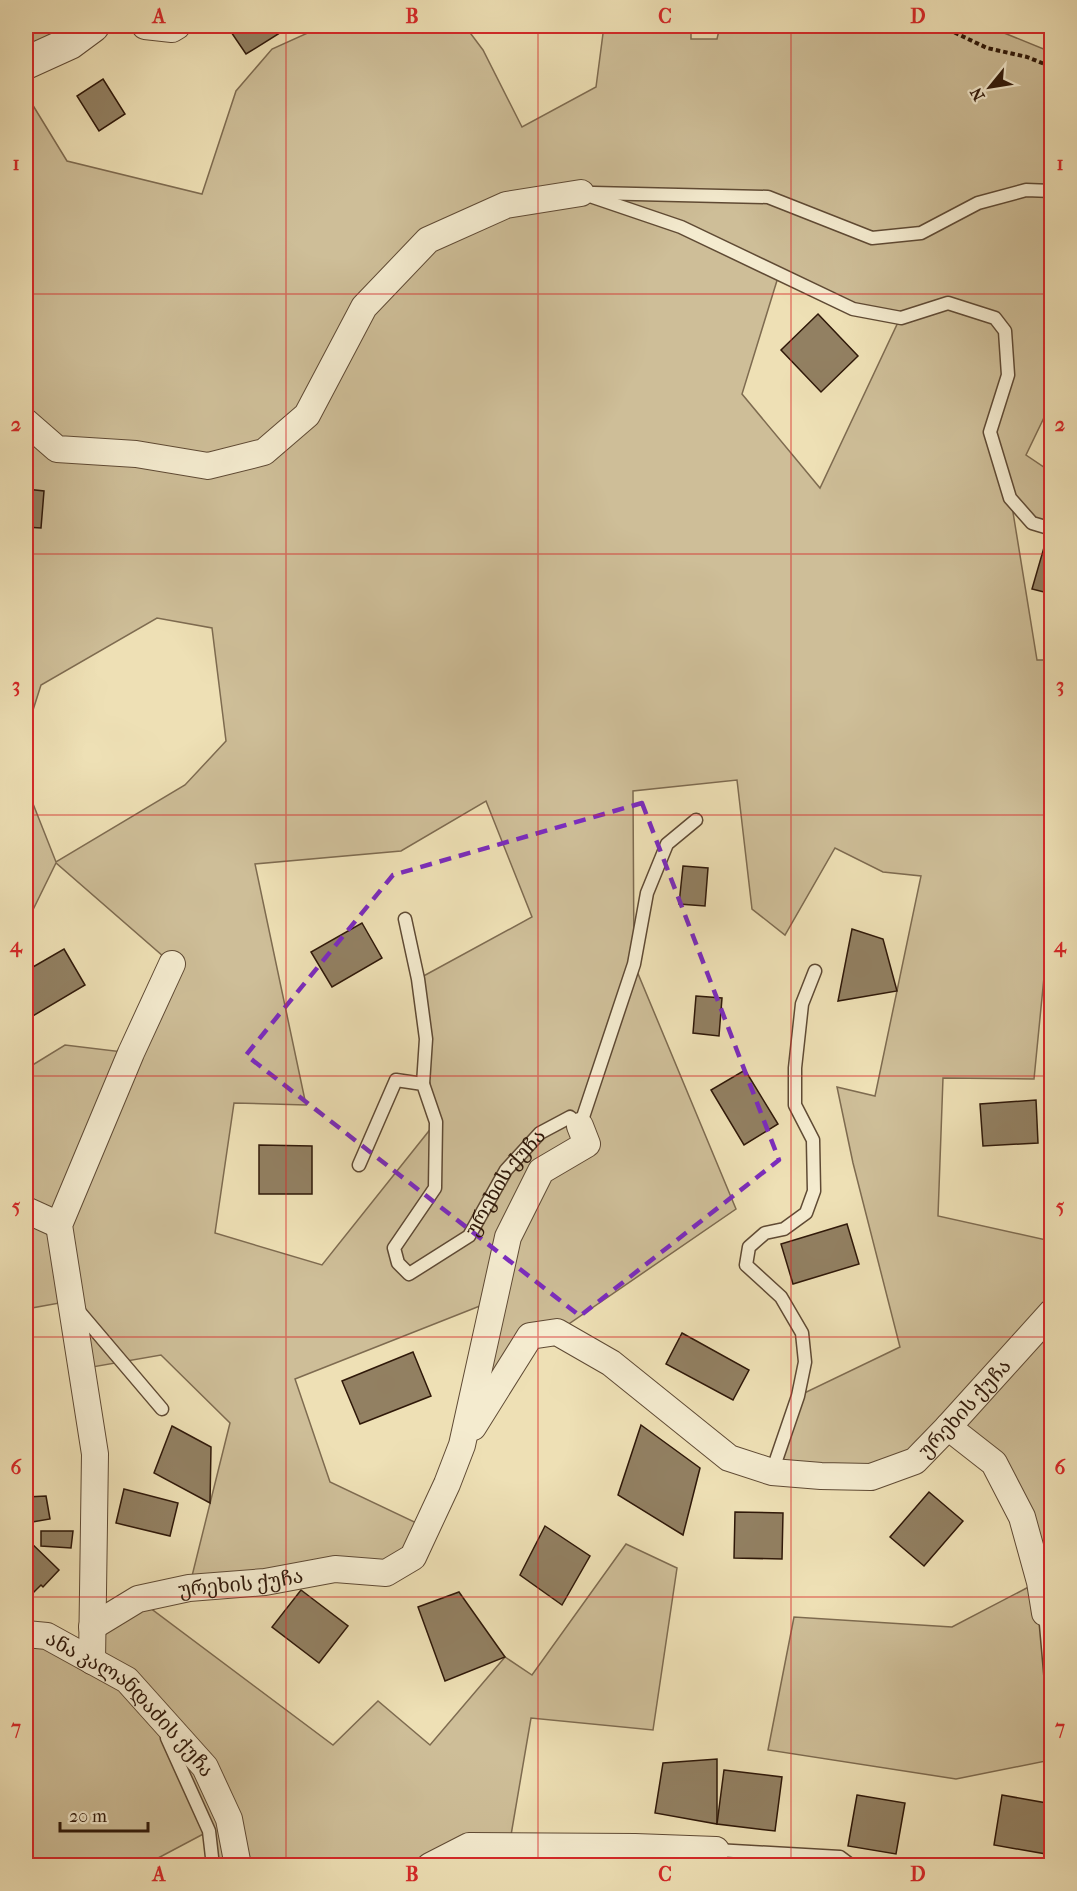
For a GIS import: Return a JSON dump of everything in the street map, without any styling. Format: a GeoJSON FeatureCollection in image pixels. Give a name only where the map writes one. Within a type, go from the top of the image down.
{"type":"FeatureCollection","features":[{"type":"Feature","properties":{"kind":"street"},"geometry":{"type":"LineString","coordinates":[[26,63],[70,43],[93,26]]}},
{"type":"Feature","properties":{"kind":"street"},"geometry":{"type":"LineString","coordinates":[[145,26],[172,29],[177,26]]}},
{"type":"Feature","properties":{"kind":"street"},"geometry":{"type":"LineString","coordinates":[[26,422],[57,449],[136,454],[208,466],[264,452],[307,415],[364,307],[428,240],[506,205],[581,193]]}},
{"type":"Feature","properties":{"kind":"street"},"geometry":{"type":"LineString","coordinates":[[92,1661],[95,1454],[59,1225],[131,1053],[172,964]]}},
{"type":"Feature","properties":{"kind":"street","name":"ურეხის ქუჩა"},"geometry":{"type":"LineString","coordinates":[[93,1626],[138,1599],[189,1588],[265,1582],[335,1569],[387,1573],[413,1557],[447,1484],[462,1445],[508,1237],[541,1171],[587,1144],[580,1126]]}},
{"type":"Feature","properties":{"kind":"street"},"geometry":{"type":"LineString","coordinates":[[26,1210],[59,1225]]}},
{"type":"Feature","properties":{"kind":"street","name":"ურეხის ქუჩა"},"geometry":{"type":"LineString","coordinates":[[462,1445],[531,1336],[557,1332],[611,1363],[729,1458],[772,1472],[871,1478],[915,1461],[1052,1312]]}},
{"type":"Feature","properties":{"kind":"street"},"geometry":{"type":"LineString","coordinates":[[948,1427],[994,1463],[1022,1517],[1040,1582],[1045,1613]]}},
{"type":"Feature","properties":{"kind":"street","name":"ანა კალანდაძის ქუჩა"},"geometry":{"type":"LineString","coordinates":[[26,1634],[47,1636],[128,1680],[205,1767],[229,1819],[238,1866]]}},
{"type":"Feature","properties":{"kind":"street"},"geometry":{"type":"LineString","coordinates":[[430,1866],[469,1846],[716,1850]]}},
{"type":"Feature","properties":{"kind":"lane"},"geometry":{"type":"LineString","coordinates":[[581,193],[768,197],[872,238],[921,233],[978,203],[1026,190],[1052,191]]}},
{"type":"Feature","properties":{"kind":"lane"},"geometry":{"type":"LineString","coordinates":[[581,193],[681,227],[853,309],[901,318],[948,303],[995,318],[1005,331],[1008,375],[990,432],[1010,498],[1032,523],[1052,529]]}},
{"type":"Feature","properties":{"kind":"lane"},"geometry":{"type":"LineString","coordinates":[[580,1126],[634,964],[647,893],[667,844],[696,820]]}},
{"type":"Feature","properties":{"kind":"lane"},"geometry":{"type":"LineString","coordinates":[[359,1165],[396,1080],[423,1084],[426,1039],[418,979],[405,919]]}},
{"type":"Feature","properties":{"kind":"lane"},"geometry":{"type":"LineString","coordinates":[[772,1472],[798,1396],[806,1362],[802,1333],[782,1297],[746,1265],[749,1246],[765,1233],[784,1229],[806,1213],[814,1191],[813,1140],[795,1104],[795,1068],[802,1004],[815,971]]}},
{"type":"Feature","properties":{"kind":"lane","name":"ურეხის ქუჩა"},"geometry":{"type":"LineString","coordinates":[[423,1084],[436,1122],[435,1188],[394,1248],[398,1263],[409,1274],[469,1236],[506,1170],[540,1133],[570,1117],[580,1126]]}},
{"type":"Feature","properties":{"kind":"lane"},"geometry":{"type":"LineString","coordinates":[[70,1301],[162,1409]]}},
{"type":"Feature","properties":{"kind":"lane"},"geometry":{"type":"LineString","coordinates":[[1045,1613],[1052,1692]]}},
{"type":"Feature","properties":{"kind":"lane"},"geometry":{"type":"LineString","coordinates":[[150,1705],[180,1764],[209,1831],[213,1866]]}},
{"type":"Feature","properties":{"kind":"lane"},"geometry":{"type":"LineString","coordinates":[[716,1850],[840,1857],[852,1866]]}},
{"type":"Feature","properties":{"kind":"path"},"geometry":{"type":"LineString","coordinates":[[940,26],[987,48],[1027,57],[1052,67]]}},
{"type":"Feature","properties":{"kind":"highlighted area"},"geometry":{"type":"Polygon","coordinates":[[[642,803],[779,1160],[580,1316],[246,1055],[393,875],[642,803]]]}},
{"type":"Feature","properties":{"kind":"shaded area"},"geometry":{"type":"Polygon","coordinates":[[[40,26],[65,26],[26,52],[26,35],[40,26]]]}},
{"type":"Feature","properties":{"kind":"shaded area"},"geometry":{"type":"Polygon","coordinates":[[[323,26],[465,26],[483,50],[522,127],[596,87],[604,26],[691,26],[691,39],[717,39],[720,26],[987,26],[1051,52],[1051,403],[1026,455],[1051,472],[1051,529],[1032,523],[1011,500],[1037,660],[1051,660],[1051,906],[1034,1079],[943,1078],[938,1216],[1051,1241],[1051,1760],[956,1779],[768,1750],[794,1617],[952,1627],[1040,1581],[1022,1517],[948,1427],[871,1477],[772,1472],[798,1396],[900,1347],[853,1163],[837,1087],[875,1096],[921,876],[883,872],[835,848],[785,935],[752,909],[737,780],[633,791],[634,964],[736,1209],[557,1332],[530,1337],[462,1445],[495,1300],[295,1379],[330,1482],[427,1528],[413,1557],[189,1588],[230,1423],[161,1355],[81,1369],[70,1301],[26,1309],[26,1069],[65,1045],[131,1053],[172,964],[56,863],[26,924],[26,786],[56,862],[185,785],[226,741],[212,628],[157,618],[41,685],[26,732],[26,94],[67,161],[202,194],[236,91],[272,49],[323,26]],[[779,274],[742,394],[820,488],[900,318],[853,309],[779,274]],[[486,801],[401,851],[255,864],[306,1105],[234,1103],[215,1233],[322,1265],[436,1122],[423,1084],[418,979],[532,917],[486,801]]]}},
{"type":"Feature","properties":{"kind":"shaded area"},"geometry":{"type":"Polygon","coordinates":[[[626,1544],[677,1568],[653,1730],[531,1718],[509,1847],[430,1865],[213,1865],[209,1831],[145,1865],[26,1865],[26,1634],[91,1660],[92,1627],[138,1599],[333,1745],[378,1701],[430,1745],[505,1657],[532,1675],[626,1544]]]}},
{"type":"Feature","properties":{"kind":"building"},"geometry":{"type":"Polygon","coordinates":[[[227,26],[291,26],[246,54],[227,26]]]}},
{"type":"Feature","properties":{"kind":"building"},"geometry":{"type":"Polygon","coordinates":[[[103,79],[125,114],[99,131],[77,96],[103,79]]]}},
{"type":"Feature","properties":{"kind":"building"},"geometry":{"type":"Polygon","coordinates":[[[818,314],[858,356],[821,392],[781,350],[818,314]]]}},
{"type":"Feature","properties":{"kind":"building"},"geometry":{"type":"Polygon","coordinates":[[[26,489],[44,491],[41,528],[26,527],[26,489]]]}},
{"type":"Feature","properties":{"kind":"building"},"geometry":{"type":"Polygon","coordinates":[[[1047,537],[1052,538],[1052,594],[1032,589],[1047,537]]]}},
{"type":"Feature","properties":{"kind":"building"},"geometry":{"type":"Polygon","coordinates":[[[683,866],[708,868],[705,906],[679,904],[683,866]]]}},
{"type":"Feature","properties":{"kind":"building"},"geometry":{"type":"Polygon","coordinates":[[[362,923],[382,958],[332,987],[311,952],[362,923]]]}},
{"type":"Feature","properties":{"kind":"building"},"geometry":{"type":"Polygon","coordinates":[[[852,929],[883,939],[897,991],[838,1001],[852,929]]]}},
{"type":"Feature","properties":{"kind":"building"},"geometry":{"type":"Polygon","coordinates":[[[64,949],[85,985],[26,1020],[26,971],[64,949]]]}},
{"type":"Feature","properties":{"kind":"building"},"geometry":{"type":"Polygon","coordinates":[[[696,996],[722,998],[719,1036],[693,1033],[696,996]]]}},
{"type":"Feature","properties":{"kind":"building"},"geometry":{"type":"Polygon","coordinates":[[[745,1070],[778,1124],[744,1145],[711,1090],[745,1070]]]}},
{"type":"Feature","properties":{"kind":"building"},"geometry":{"type":"Polygon","coordinates":[[[1036,1100],[1038,1143],[983,1146],[980,1104],[1036,1100]]]}},
{"type":"Feature","properties":{"kind":"building"},"geometry":{"type":"Polygon","coordinates":[[[259,1145],[312,1146],[312,1194],[259,1194],[259,1145]]]}},
{"type":"Feature","properties":{"kind":"building"},"geometry":{"type":"Polygon","coordinates":[[[847,1224],[859,1264],[793,1284],[781,1244],[847,1224]]]}},
{"type":"Feature","properties":{"kind":"building"},"geometry":{"type":"Polygon","coordinates":[[[682,1333],[749,1370],[733,1400],[666,1364],[682,1333]]]}},
{"type":"Feature","properties":{"kind":"building"},"geometry":{"type":"Polygon","coordinates":[[[413,1352],[431,1396],[360,1424],[342,1381],[413,1352]]]}},
{"type":"Feature","properties":{"kind":"building"},"geometry":{"type":"Polygon","coordinates":[[[641,1425],[700,1468],[683,1535],[618,1495],[641,1425]]]}},
{"type":"Feature","properties":{"kind":"building"},"geometry":{"type":"Polygon","coordinates":[[[172,1426],[211,1447],[210,1503],[154,1473],[172,1426]]]}},
{"type":"Feature","properties":{"kind":"building"},"geometry":{"type":"Polygon","coordinates":[[[124,1489],[178,1503],[170,1536],[116,1523],[124,1489]]]}},
{"type":"Feature","properties":{"kind":"building"},"geometry":{"type":"Polygon","coordinates":[[[929,1492],[963,1521],[924,1566],[890,1537],[929,1492]]]}},
{"type":"Feature","properties":{"kind":"building"},"geometry":{"type":"Polygon","coordinates":[[[46,1496],[50,1519],[26,1523],[26,1497],[46,1496]]]}},
{"type":"Feature","properties":{"kind":"building"},"geometry":{"type":"Polygon","coordinates":[[[735,1512],[783,1513],[782,1559],[734,1558],[735,1512]]]}},
{"type":"Feature","properties":{"kind":"building"},"geometry":{"type":"Polygon","coordinates":[[[545,1526],[590,1556],[562,1605],[520,1575],[545,1526]]]}},
{"type":"Feature","properties":{"kind":"building"},"geometry":{"type":"Polygon","coordinates":[[[41,1531],[73,1531],[71,1548],[41,1546],[41,1531]]]}},
{"type":"Feature","properties":{"kind":"building"},"geometry":{"type":"Polygon","coordinates":[[[26,1538],[59,1570],[43,1587],[41,1585],[32,1594],[26,1587],[26,1538]]]}},
{"type":"Feature","properties":{"kind":"building"},"geometry":{"type":"Polygon","coordinates":[[[301,1590],[348,1626],[319,1663],[272,1627],[301,1590]]]}},
{"type":"Feature","properties":{"kind":"building"},"geometry":{"type":"Polygon","coordinates":[[[459,1592],[505,1657],[445,1681],[418,1607],[459,1592]]]}},
{"type":"Feature","properties":{"kind":"building"},"geometry":{"type":"Polygon","coordinates":[[[717,1759],[717,1824],[655,1813],[663,1763],[717,1759]]]}},
{"type":"Feature","properties":{"kind":"building"},"geometry":{"type":"Polygon","coordinates":[[[724,1770],[782,1777],[775,1831],[717,1824],[724,1770]]]}},
{"type":"Feature","properties":{"kind":"building"},"geometry":{"type":"Polygon","coordinates":[[[857,1795],[905,1803],[896,1854],[848,1846],[857,1795]]]}},
{"type":"Feature","properties":{"kind":"building"},"geometry":{"type":"Polygon","coordinates":[[[1002,1795],[1052,1804],[1052,1855],[994,1845],[1002,1795]]]}},
{"type":"Feature","properties":{"kind":"building"},"geometry":{"type":"Polygon","coordinates":[[[599,1860],[643,1864],[643,1866],[599,1866],[599,1860]]]}}]}
